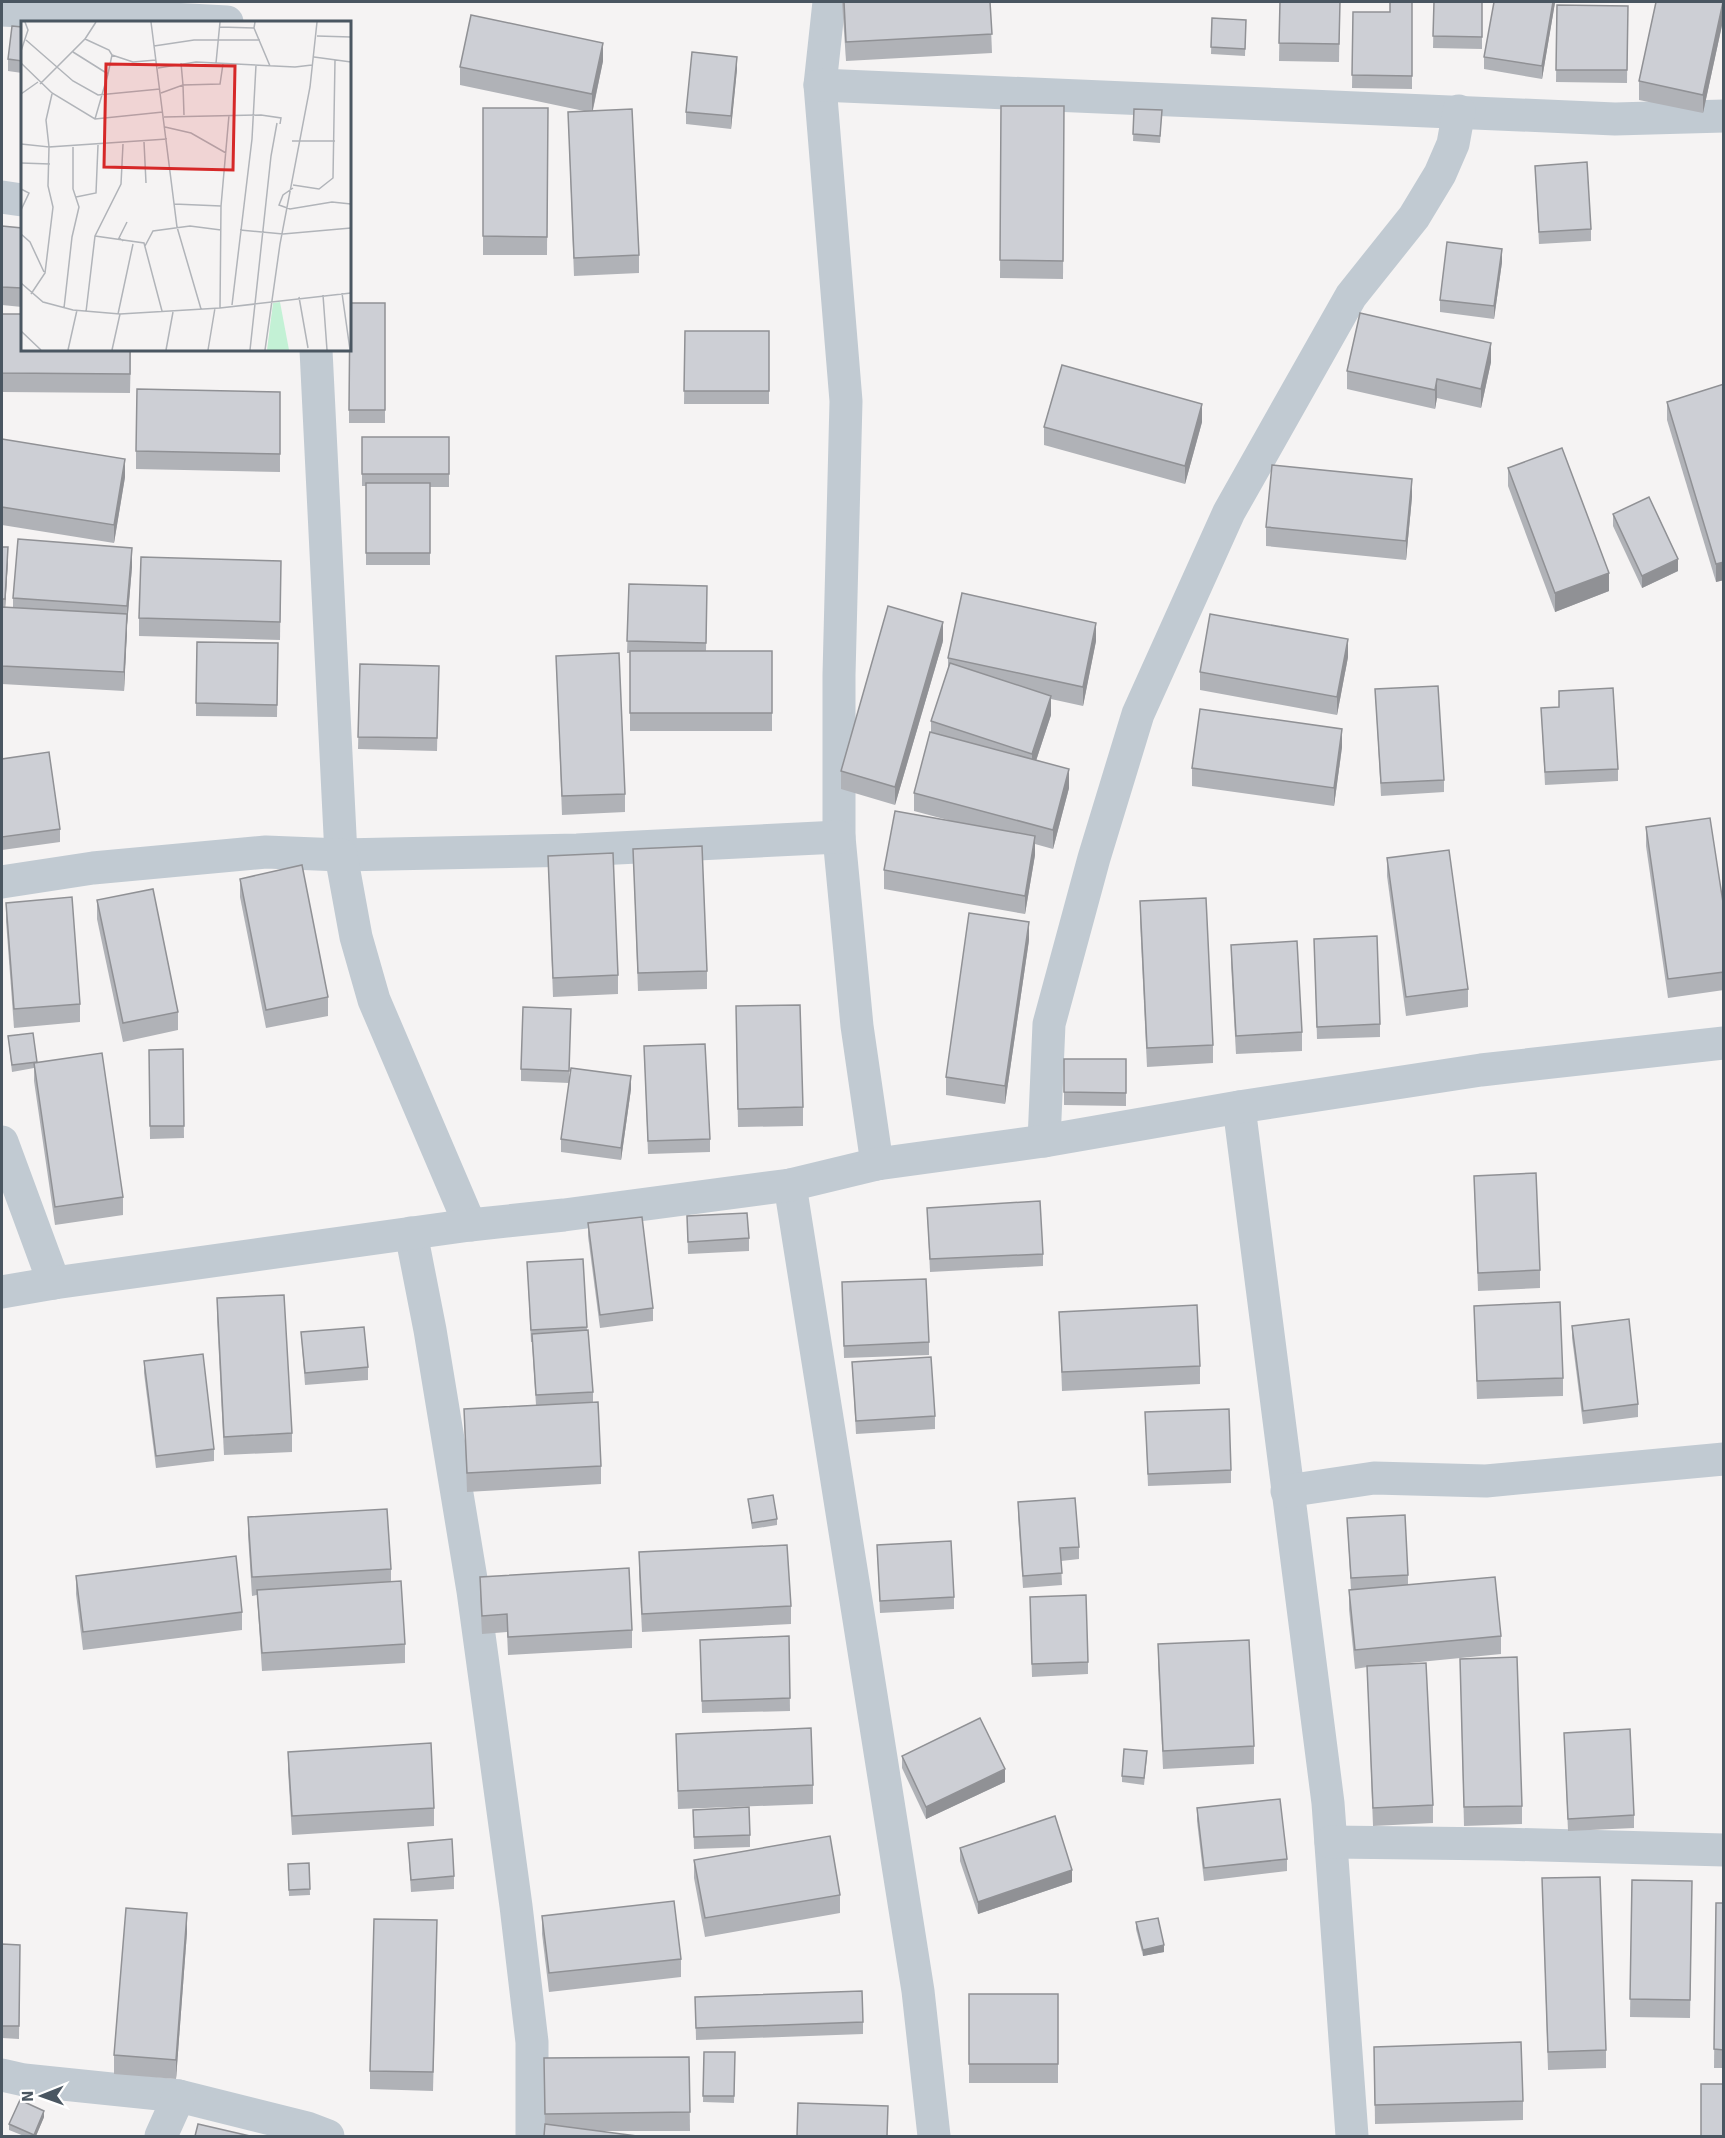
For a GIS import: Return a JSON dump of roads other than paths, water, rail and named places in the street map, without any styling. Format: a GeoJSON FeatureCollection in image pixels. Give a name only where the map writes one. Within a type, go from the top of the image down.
{"type":"FeatureCollection","features":[{"type":"Feature","properties":{"kind":"street"},"geometry":{"type":"LineString","coordinates":[[829,2],[820,85],[846,401],[839,675],[839,837],[857,1026],[877,1164]]}},
{"type":"Feature","properties":{"kind":"street"},"geometry":{"type":"LineString","coordinates":[[2,10],[208,21]]}},
{"type":"Feature","properties":{"kind":"street"},"geometry":{"type":"LineString","coordinates":[[820,85],[1615,119],[1724,116]]}},
{"type":"Feature","properties":{"kind":"street"},"geometry":{"type":"LineString","coordinates":[[1044,1141],[1049,1024],[1094,858],[1138,714],[1229,512],[1351,296],[1414,217],[1440,174],[1453,144],[1459,111]]}},
{"type":"Feature","properties":{"kind":"street"},"geometry":{"type":"LineString","coordinates":[[2,196],[21,200]]}},
{"type":"Feature","properties":{"kind":"street"},"geometry":{"type":"LineString","coordinates":[[316,351],[341,855],[356,938],[374,1000],[470,1225]]}},
{"type":"Feature","properties":{"kind":"street"},"geometry":{"type":"LineString","coordinates":[[2,882],[93,868],[266,852],[341,855],[577,850],[839,837]]}},
{"type":"Feature","properties":{"kind":"street"},"geometry":{"type":"LineString","coordinates":[[2,1292],[411,1233],[790,1185],[877,1164],[1044,1141],[1239,1107],[1481,1070],[1724,1043]]}},
{"type":"Feature","properties":{"kind":"street"},"geometry":{"type":"LineString","coordinates":[[1239,1107],[1328,1803],[1352,2136]]}},
{"type":"Feature","properties":{"kind":"street"},"geometry":{"type":"LineString","coordinates":[[2,1142],[54,1283]]}},
{"type":"Feature","properties":{"kind":"street"},"geometry":{"type":"LineString","coordinates":[[790,1185],[918,1991],[933,2136]]}},
{"type":"Feature","properties":{"kind":"street"},"geometry":{"type":"LineString","coordinates":[[411,1233],[430,1330],[473,1591],[515,1894],[532,2042],[532,2136]]}},
{"type":"Feature","properties":{"kind":"street"},"geometry":{"type":"LineString","coordinates":[[1287,1491],[1374,1478],[1486,1481],[1724,1460]]}},
{"type":"Feature","properties":{"kind":"street"},"geometry":{"type":"LineString","coordinates":[[1331,1842],[1724,1850]]}},
{"type":"Feature","properties":{"kind":"street"},"geometry":{"type":"LineString","coordinates":[[2,2075],[24,2080],[179,2096],[307,2128],[328,2136]]}},
{"type":"Feature","properties":{"kind":"street"},"geometry":{"type":"LineString","coordinates":[[161,2136],[179,2096]]}}]}
